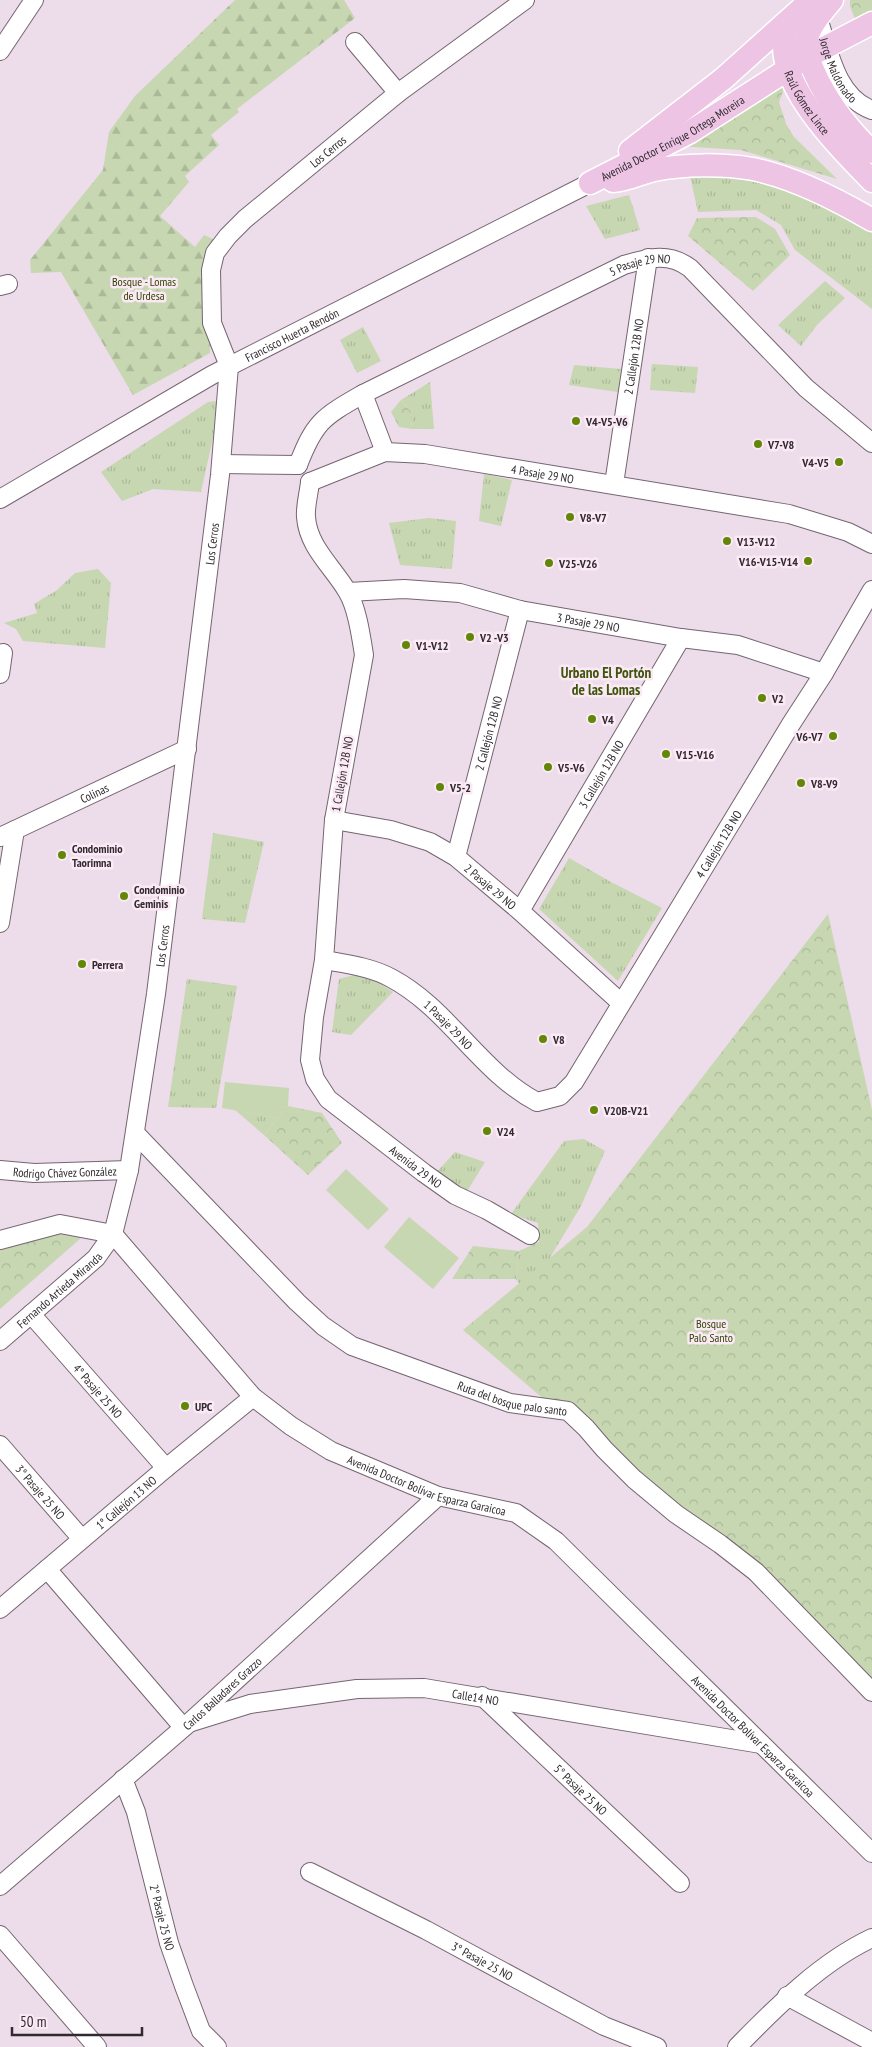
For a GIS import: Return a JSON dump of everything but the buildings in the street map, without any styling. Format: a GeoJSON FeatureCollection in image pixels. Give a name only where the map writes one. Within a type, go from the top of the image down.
{"type":"FeatureCollection","features":[{"type":"Feature","properties":{"kind":"main road","name":"Raúl Gómez Lince"},"geometry":{"type":"LineString","coordinates":[[832,0],[809,10],[807,57],[829,103],[844,123],[872,152]]}},
{"type":"Feature","properties":{"kind":"main road","name":"Avenida Doctor Enrique Ortega Moreira"},"geometry":{"type":"LineString","coordinates":[[590,183],[723,79],[774,43],[809,10]]}},
{"type":"Feature","properties":{"kind":"main road","name":"Avenida Doctor Enrique Ortega Moreira"},"geometry":{"type":"LineString","coordinates":[[590,183],[690,132],[807,57],[872,23]]}},
{"type":"Feature","properties":{"kind":"main road","name":"Raúl Gómez Lince"},"geometry":{"type":"LineString","coordinates":[[774,43],[785,59],[788,70],[820,124],[872,181]]}},
{"type":"Feature","properties":{"kind":"main road"},"geometry":{"type":"LineString","coordinates":[[774,43],[798,49],[807,57]]}},
{"type":"Feature","properties":{"kind":"main road"},"geometry":{"type":"LineString","coordinates":[[590,183],[624,180],[653,170],[702,166],[753,170],[800,184],[842,202],[872,220]]}},
{"type":"Feature","properties":{"kind":"street"},"geometry":{"type":"LineString","coordinates":[[0,51],[34,0]]}},
{"type":"Feature","properties":{"kind":"street","name":"Los Cerros"},"geometry":{"type":"LineString","coordinates":[[113,1234],[136,1133],[156,994],[221,464],[229,366],[212,323],[211,270],[215,253],[245,219],[398,93],[525,0]]}},
{"type":"Feature","properties":{"kind":"street","name":"Jorge Maldonado"},"geometry":{"type":"LineString","coordinates":[[809,10],[828,46],[843,88],[857,103],[872,110]]}},
{"type":"Feature","properties":{"kind":"street"},"geometry":{"type":"LineString","coordinates":[[355,42],[398,93]]}},
{"type":"Feature","properties":{"kind":"street","name":"Francisco Huerta Rendón"},"geometry":{"type":"LineString","coordinates":[[0,499],[229,366],[590,183]]}},
{"type":"Feature","properties":{"kind":"street","name":"5 Pasaje 29 NO"},"geometry":{"type":"LineString","coordinates":[[298,465],[316,427],[329,414],[363,394],[624,265],[648,258],[680,260],[690,268],[806,388],[872,443]]}},
{"type":"Feature","properties":{"kind":"street","name":"2 Callejón 12B NO"},"geometry":{"type":"LineString","coordinates":[[614,484],[648,258]]}},
{"type":"Feature","properties":{"kind":"street"},"geometry":{"type":"LineString","coordinates":[[363,394],[385,452]]}},
{"type":"Feature","properties":{"kind":"street","name":"4 Pasaje 29 NO"},"geometry":{"type":"LineString","coordinates":[[310,482],[385,452],[425,454],[789,514],[848,532],[872,544]]}},
{"type":"Feature","properties":{"kind":"street"},"geometry":{"type":"LineString","coordinates":[[221,464],[298,465],[310,482]]}},
{"type":"Feature","properties":{"kind":"street","name":"1 Callejón 12B NO"},"geometry":{"type":"LineString","coordinates":[[310,482],[306,517],[310,534],[321,556],[348,592],[360,628],[364,655],[334,820],[324,960],[314,1017],[310,1060],[315,1079]]}},
{"type":"Feature","properties":{"kind":"street","name":"3 Pasaje 29 NO"},"geometry":{"type":"LineString","coordinates":[[348,592],[404,589],[460,593],[520,610],[681,638],[738,645],[824,673]]}},
{"type":"Feature","properties":{"kind":"street","name":"4 Callejón 12B NO"},"geometry":{"type":"LineString","coordinates":[[560,1096],[574,1082],[620,1002],[824,673],[872,590]]}},
{"type":"Feature","properties":{"kind":"street","name":"2 Callejón 12B NO"},"geometry":{"type":"LineString","coordinates":[[456,857],[520,610]]}},
{"type":"Feature","properties":{"kind":"street","name":"3 Callejón 12B NO"},"geometry":{"type":"LineString","coordinates":[[520,911],[681,638]]}},
{"type":"Feature","properties":{"kind":"street"},"geometry":{"type":"LineString","coordinates":[[0,674],[3,653]]}},
{"type":"Feature","properties":{"kind":"street","name":"Colinas"},"geometry":{"type":"LineString","coordinates":[[8,834],[187,749]]}},
{"type":"Feature","properties":{"kind":"street","name":"2 Pasaje 29 NO"},"geometry":{"type":"LineString","coordinates":[[334,820],[391,830],[430,842],[456,857],[520,911],[620,1002]]}},
{"type":"Feature","properties":{"kind":"street"},"geometry":{"type":"LineString","coordinates":[[0,923],[8,834]]}},
{"type":"Feature","properties":{"kind":"street","name":"1 Pasaje 29 NO"},"geometry":{"type":"LineString","coordinates":[[324,960],[361,967],[391,978],[424,1000],[492,1069],[518,1092],[537,1102],[560,1096]]}},
{"type":"Feature","properties":{"kind":"street","name":"Avenida 29 NO"},"geometry":{"type":"LineString","coordinates":[[315,1079],[328,1099],[424,1173],[455,1195],[530,1234]]}},
{"type":"Feature","properties":{"kind":"street","name":"Ruta del bosque palo santo"},"geometry":{"type":"LineString","coordinates":[[136,1133],[297,1302],[323,1326],[352,1346],[389,1361],[510,1402],[568,1411],[641,1485],[676,1514],[720,1544],[756,1572],[872,1692]]}},
{"type":"Feature","properties":{"kind":"street","name":"Rodrigo Chávez González"},"geometry":{"type":"LineString","coordinates":[[0,1170],[34,1173],[129,1170]]}},
{"type":"Feature","properties":{"kind":"street"},"geometry":{"type":"LineString","coordinates":[[0,1240],[60,1224],[113,1234]]}},
{"type":"Feature","properties":{"kind":"street","name":"Fernando Artieda Miranda"},"geometry":{"type":"LineString","coordinates":[[0,1341],[96,1258],[113,1234]]}},
{"type":"Feature","properties":{"kind":"street","name":"Avenida Doctor Bolívar Esparza Garaicoa"},"geometry":{"type":"LineString","coordinates":[[113,1234],[253,1397],[291,1426],[331,1450],[438,1496],[516,1513],[556,1541],[872,1853]]}},
{"type":"Feature","properties":{"kind":"street","name":"4° Pasaje 25 NO"},"geometry":{"type":"LineString","coordinates":[[31,1314],[166,1468]]}},
{"type":"Feature","properties":{"kind":"street","name":"1° Callejón 13 NO"},"geometry":{"type":"LineString","coordinates":[[1,1607],[253,1397]]}},
{"type":"Feature","properties":{"kind":"street","name":"3° Pasaje 25 NO"},"geometry":{"type":"LineString","coordinates":[[0,1445],[82,1539]]}},
{"type":"Feature","properties":{"kind":"street","name":"Carlos Balladares Grazzo"},"geometry":{"type":"LineString","coordinates":[[0,1886],[186,1725],[438,1496]]}},
{"type":"Feature","properties":{"kind":"street"},"geometry":{"type":"LineString","coordinates":[[47,1569],[186,1725]]}},
{"type":"Feature","properties":{"kind":"street","name":"Calle14 NO"},"geometry":{"type":"LineString","coordinates":[[186,1725],[250,1704],[357,1689],[424,1688],[482,1696],[761,1744]]}},
{"type":"Feature","properties":{"kind":"street","name":"5° Pasaje 25 NO"},"geometry":{"type":"LineString","coordinates":[[482,1696],[680,1884]]}},
{"type":"Feature","properties":{"kind":"street","name":"2° Pasaje 25 NO"},"geometry":{"type":"LineString","coordinates":[[123,1780],[136,1812],[169,1943],[184,1986],[201,2031],[217,2047]]}},
{"type":"Feature","properties":{"kind":"street","name":"3° Pasaje 25 NO"},"geometry":{"type":"LineString","coordinates":[[310,1872],[426,1930],[604,2026],[657,2047]]}},
{"type":"Feature","properties":{"kind":"street"},"geometry":{"type":"LineString","coordinates":[[0,1935],[97,2047]]}},
{"type":"Feature","properties":{"kind":"street"},"geometry":{"type":"LineString","coordinates":[[737,2047],[787,1996],[857,1945],[872,1938]]}},
{"type":"Feature","properties":{"kind":"street"},"geometry":{"type":"LineString","coordinates":[[787,1996],[872,2042]]}},
{"type":"Feature","properties":{"kind":"green space","name":"Bosque - Lomas de Urdesa"},"geometry":{"type":"Polygon","coordinates":[[[235,0],[344,0],[355,18],[237,109],[239,112],[211,135],[219,145],[185,176],[189,182],[160,216],[195,247],[204,235],[215,240],[210,353],[133,395],[61,272],[31,273],[30,260],[103,170],[109,132],[135,96],[235,0]]]}},
{"type":"Feature","properties":{"kind":"green space"},"geometry":{"type":"Polygon","coordinates":[[[850,0],[872,0],[872,18],[855,19],[850,6],[850,0]]]}},
{"type":"Feature","properties":{"kind":"green space"},"geometry":{"type":"Polygon","coordinates":[[[788,79],[779,102],[786,124],[794,137],[837,179],[741,150],[678,146],[788,79]]]}},
{"type":"Feature","properties":{"kind":"green space"},"geometry":{"type":"Polygon","coordinates":[[[690,176],[747,177],[805,194],[872,233],[872,309],[795,250],[781,225],[756,210],[698,212],[690,176]]]}},
{"type":"Feature","properties":{"kind":"green space"},"geometry":{"type":"Polygon","coordinates":[[[629,195],[640,230],[605,239],[586,206],[629,195]]]}},
{"type":"Feature","properties":{"kind":"green space"},"geometry":{"type":"Polygon","coordinates":[[[756,217],[775,229],[790,255],[753,291],[688,236],[697,218],[756,217]]]}},
{"type":"Feature","properties":{"kind":"green space"},"geometry":{"type":"Polygon","coordinates":[[[825,281],[845,298],[817,325],[801,346],[778,325],[825,281]]]}},
{"type":"Feature","properties":{"kind":"green space"},"geometry":{"type":"Polygon","coordinates":[[[363,327],[381,361],[357,373],[340,340],[363,327]]]}},
{"type":"Feature","properties":{"kind":"green space"},"geometry":{"type":"Polygon","coordinates":[[[652,364],[698,367],[695,393],[650,390],[652,364]]]}},
{"type":"Feature","properties":{"kind":"green space"},"geometry":{"type":"Polygon","coordinates":[[[574,365],[621,369],[618,392],[569,385],[574,365]]]}},
{"type":"Feature","properties":{"kind":"green space"},"geometry":{"type":"Polygon","coordinates":[[[430,382],[434,429],[412,429],[411,412],[401,400],[430,382]]]}},
{"type":"Feature","properties":{"kind":"green space"},"geometry":{"type":"Polygon","coordinates":[[[401,400],[411,412],[412,429],[399,427],[391,412],[401,400]]]}},
{"type":"Feature","properties":{"kind":"green space"},"geometry":{"type":"Polygon","coordinates":[[[216,401],[220,406],[201,492],[153,489],[122,501],[101,472],[208,402],[216,401]]]}},
{"type":"Feature","properties":{"kind":"green space"},"geometry":{"type":"Polygon","coordinates":[[[484,474],[512,480],[501,526],[479,521],[484,474]]]}},
{"type":"Feature","properties":{"kind":"green space"},"geometry":{"type":"Polygon","coordinates":[[[429,518],[456,521],[452,569],[400,565],[389,523],[429,518]]]}},
{"type":"Feature","properties":{"kind":"green space"},"geometry":{"type":"Polygon","coordinates":[[[98,569],[111,583],[105,648],[23,641],[16,629],[4,623],[37,613],[34,604],[57,590],[75,573],[98,569]]]}},
{"type":"Feature","properties":{"kind":"green space"},"geometry":{"type":"Polygon","coordinates":[[[213,833],[264,842],[245,923],[202,919],[213,833]]]}},
{"type":"Feature","properties":{"kind":"green space"},"geometry":{"type":"Polygon","coordinates":[[[569,858],[662,908],[618,981],[539,909],[569,858]]]}},
{"type":"Feature","properties":{"kind":"green space","name":"Bosque Palo Santo"},"geometry":{"type":"Polygon","coordinates":[[[828,914],[872,1110],[872,1690],[715,1545],[463,1330],[587,1227],[828,914]]]}},
{"type":"Feature","properties":{"kind":"green space"},"geometry":{"type":"Polygon","coordinates":[[[354,975],[373,979],[393,992],[351,1035],[332,1032],[339,979],[354,975]]]}},
{"type":"Feature","properties":{"kind":"green space"},"geometry":{"type":"Polygon","coordinates":[[[187,979],[237,986],[216,1108],[168,1107],[187,979]]]}},
{"type":"Feature","properties":{"kind":"green space"},"geometry":{"type":"Polygon","coordinates":[[[225,1082],[289,1088],[288,1106],[278,1118],[222,1108],[225,1082]]]}},
{"type":"Feature","properties":{"kind":"green space"},"geometry":{"type":"Polygon","coordinates":[[[288,1106],[322,1113],[342,1143],[308,1175],[264,1135],[288,1106]]]}},
{"type":"Feature","properties":{"kind":"green space"},"geometry":{"type":"Polygon","coordinates":[[[235,1110],[278,1118],[264,1135],[235,1110]]]}},
{"type":"Feature","properties":{"kind":"green space"},"geometry":{"type":"Polygon","coordinates":[[[584,1139],[605,1151],[581,1206],[548,1261],[520,1285],[516,1279],[519,1251],[539,1242],[538,1223],[511,1214],[564,1141],[584,1139]]]}},
{"type":"Feature","properties":{"kind":"green space"},"geometry":{"type":"Polygon","coordinates":[[[455,1152],[485,1162],[466,1193],[435,1174],[455,1152]]]}},
{"type":"Feature","properties":{"kind":"green space"},"geometry":{"type":"Polygon","coordinates":[[[346,1169],[389,1209],[368,1230],[326,1190],[346,1169]]]}},
{"type":"Feature","properties":{"kind":"green space"},"geometry":{"type":"Polygon","coordinates":[[[409,1217],[459,1258],[433,1289],[384,1247],[409,1217]]]}},
{"type":"Feature","properties":{"kind":"green space"},"geometry":{"type":"Polygon","coordinates":[[[74,1230],[81,1238],[0,1309],[0,1244],[74,1230]]]}},
{"type":"Feature","properties":{"kind":"green space"},"geometry":{"type":"Polygon","coordinates":[[[473,1246],[519,1251],[516,1279],[452,1279],[473,1246]]]}},
{"type":"Feature","properties":{"kind":"place","name":"V4-V5-V6"},"geometry":{"type":"Point","coordinates":[576,421]}},
{"type":"Feature","properties":{"kind":"place","name":"V7-V8"},"geometry":{"type":"Point","coordinates":[758,444]}},
{"type":"Feature","properties":{"kind":"place","name":"V4-V5"},"geometry":{"type":"Point","coordinates":[839,462]}},
{"type":"Feature","properties":{"kind":"place","name":"V8-V7"},"geometry":{"type":"Point","coordinates":[570,517]}},
{"type":"Feature","properties":{"kind":"place","name":"V13-V12"},"geometry":{"type":"Point","coordinates":[727,541]}},
{"type":"Feature","properties":{"kind":"place","name":"V16-V15-V14"},"geometry":{"type":"Point","coordinates":[808,561]}},
{"type":"Feature","properties":{"kind":"place","name":"V25-V26"},"geometry":{"type":"Point","coordinates":[549,563]}},
{"type":"Feature","properties":{"kind":"place","name":"V2 -V3"},"geometry":{"type":"Point","coordinates":[470,637]}},
{"type":"Feature","properties":{"kind":"place","name":"V1-V12"},"geometry":{"type":"Point","coordinates":[406,645]}},
{"type":"Feature","properties":{"kind":"place","name":"V2"},"geometry":{"type":"Point","coordinates":[762,698]}},
{"type":"Feature","properties":{"kind":"place","name":"V4"},"geometry":{"type":"Point","coordinates":[592,719]}},
{"type":"Feature","properties":{"kind":"place","name":"V6-V7"},"geometry":{"type":"Point","coordinates":[833,736]}},
{"type":"Feature","properties":{"kind":"place","name":"V15-V16"},"geometry":{"type":"Point","coordinates":[666,754]}},
{"type":"Feature","properties":{"kind":"place","name":"V5-V6"},"geometry":{"type":"Point","coordinates":[548,767]}},
{"type":"Feature","properties":{"kind":"place","name":"V8-V9"},"geometry":{"type":"Point","coordinates":[801,783]}},
{"type":"Feature","properties":{"kind":"place","name":"V5-2"},"geometry":{"type":"Point","coordinates":[440,787]}},
{"type":"Feature","properties":{"kind":"place","name":"Condominio Taorimna"},"geometry":{"type":"Point","coordinates":[62,855]}},
{"type":"Feature","properties":{"kind":"place","name":"Condominio Geminis"},"geometry":{"type":"Point","coordinates":[124,896]}},
{"type":"Feature","properties":{"kind":"place","name":"Perrera"},"geometry":{"type":"Point","coordinates":[82,964]}},
{"type":"Feature","properties":{"kind":"place","name":"V8"},"geometry":{"type":"Point","coordinates":[543,1039]}},
{"type":"Feature","properties":{"kind":"place","name":"V20B-V21"},"geometry":{"type":"Point","coordinates":[594,1110]}},
{"type":"Feature","properties":{"kind":"place","name":"V24"},"geometry":{"type":"Point","coordinates":[487,1131]}},
{"type":"Feature","properties":{"kind":"place","name":"UPC"},"geometry":{"type":"Point","coordinates":[185,1406]}},
{"type":"Feature","properties":{"kind":"district","name":"Urbano El Portón de las Lomas"},"geometry":{"type":"Point","coordinates":[606,680]}}]}
